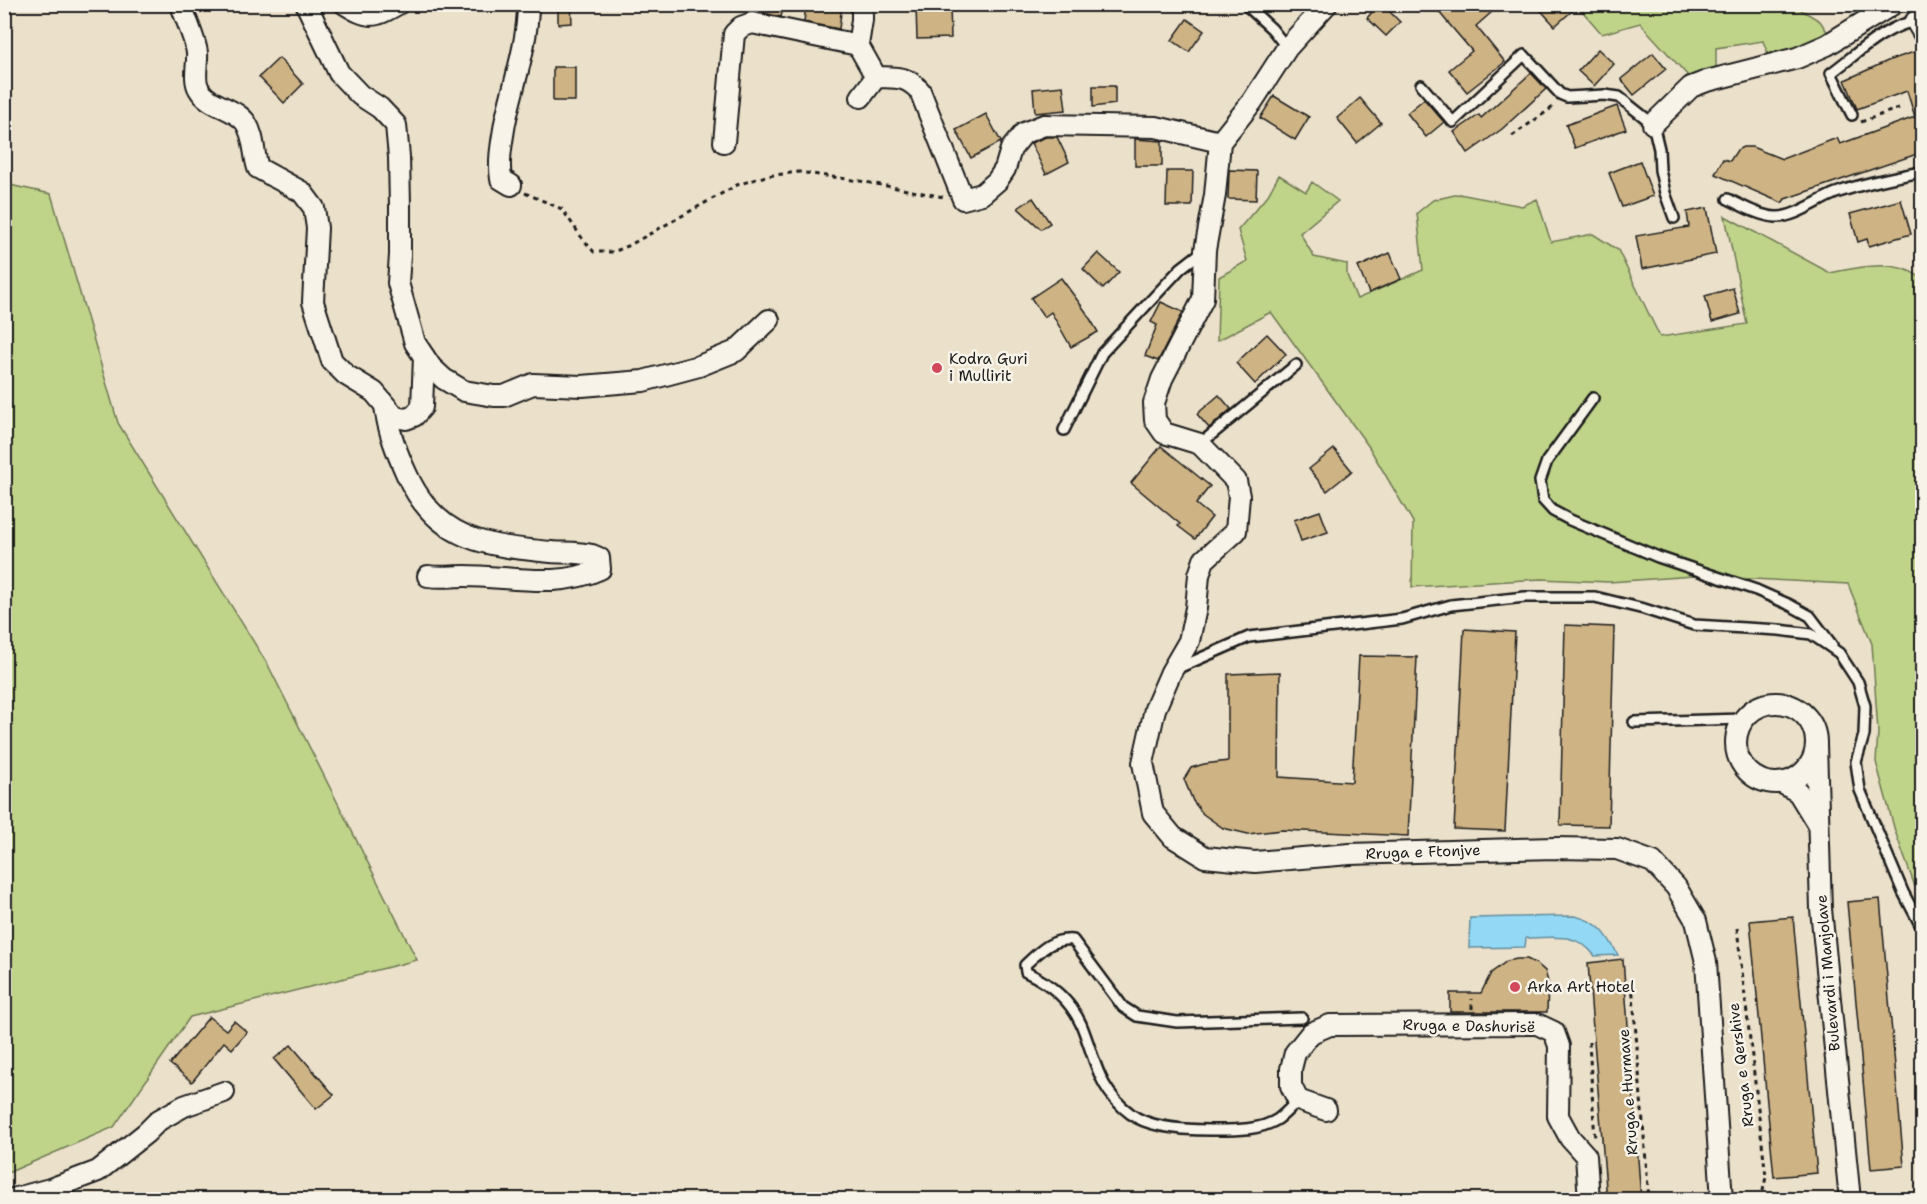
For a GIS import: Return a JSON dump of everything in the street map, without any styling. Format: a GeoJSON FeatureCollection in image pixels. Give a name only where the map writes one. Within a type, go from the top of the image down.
{"type":"FeatureCollection","features":[{"type":"Feature","properties":{"kind":"street"},"geometry":{"type":"LineString","coordinates":[[181,4],[197,50],[197,86],[202,95],[238,115],[246,123],[251,134],[254,158],[258,168],[302,192],[314,208],[317,228],[313,303],[332,361],[346,375],[374,392],[395,417],[406,419],[414,416],[422,407],[424,357]]}},
{"type":"Feature","properties":{"kind":"street"},"geometry":{"type":"LineString","coordinates":[[306,4],[339,73],[360,95],[380,108],[396,125],[400,206],[398,284],[416,343],[431,367],[456,387],[464,391],[504,396],[533,384],[570,386],[643,381],[699,366],[736,351],[769,320]]}},
{"type":"Feature","properties":{"kind":"street"},"geometry":{"type":"LineString","coordinates":[[345,4],[362,15],[381,14],[398,4]]}},
{"type":"Feature","properties":{"kind":"street"},"geometry":{"type":"LineString","coordinates":[[511,186],[501,179],[498,164],[528,20],[528,4]]}},
{"type":"Feature","properties":{"kind":"street"},"geometry":{"type":"LineString","coordinates":[[861,4],[862,20],[858,45],[876,77]]}},
{"type":"Feature","properties":{"kind":"street"},"geometry":{"type":"LineString","coordinates":[[1200,444],[1164,433],[1155,420],[1154,403],[1162,379],[1203,299],[1205,250],[1215,195],[1220,142],[1252,102],[1287,48],[1327,4]]}},
{"type":"Feature","properties":{"kind":"street"},"geometry":{"type":"LineString","coordinates":[[1653,124],[1691,87],[1797,58],[1827,45],[1893,4]]}},
{"type":"Feature","properties":{"kind":"street"},"geometry":{"type":"LineString","coordinates":[[724,142],[734,34],[741,27],[752,23],[858,45]]}},
{"type":"Feature","properties":{"kind":"street"},"geometry":{"type":"LineString","coordinates":[[861,97],[876,77]]}},
{"type":"Feature","properties":{"kind":"street"},"geometry":{"type":"LineString","coordinates":[[876,77],[904,78],[920,91],[963,199],[982,194],[997,181],[1005,170],[1011,149],[1024,133],[1044,125],[1156,127],[1220,142]]}},
{"type":"Feature","properties":{"kind":"street"},"geometry":{"type":"LineString","coordinates":[[385,406],[387,423],[410,482],[430,514],[441,524],[459,535],[478,540],[527,549],[582,553],[599,558],[600,569],[574,578],[520,581],[465,576],[444,579],[428,576]]}},
{"type":"Feature","properties":{"kind":"street","name":"Rruga e Ftonjve"},"geometry":{"type":"LineString","coordinates":[[1200,444],[1236,481],[1239,516],[1236,531],[1204,560],[1199,574],[1196,608],[1189,641],[1171,672],[1155,709],[1143,762],[1153,813],[1173,837],[1205,857],[1255,862],[1350,854],[1586,849],[1617,849],[1653,862],[1676,887],[1696,921],[1706,962],[1722,1200]]}},
{"type":"Feature","properties":{"kind":"street"},"geometry":{"type":"LineString","coordinates":[[1777,703],[1790,705],[1801,712],[1810,721],[1815,732],[1816,745],[1813,758],[1806,770],[1782,783],[1768,782],[1745,769],[1738,757],[1736,743],[1738,730],[1744,719],[1753,710],[1777,703]]}},
{"type":"Feature","properties":{"kind":"street","name":"Bulevardi i Manjolave"},"geometry":{"type":"LineString","coordinates":[[1816,745],[1821,909],[1850,1200]]}},
{"type":"Feature","properties":{"kind":"street"},"geometry":{"type":"LineString","coordinates":[[1782,783],[1798,792],[1818,825]]}},
{"type":"Feature","properties":{"kind":"street","name":"Rruga e Dashurisë"},"geometry":{"type":"LineString","coordinates":[[1298,1100],[1291,1086],[1291,1069],[1295,1053],[1311,1033],[1330,1025],[1537,1024],[1554,1032],[1559,1046],[1558,1116],[1570,1138],[1586,1156]]}},
{"type":"Feature","properties":{"kind":"street"},"geometry":{"type":"LineString","coordinates":[[9,1200],[50,1189],[98,1171],[159,1120],[184,1106],[224,1092]]}},
{"type":"Feature","properties":{"kind":"street"},"geometry":{"type":"LineString","coordinates":[[1298,1100],[1326,1110]]}},
{"type":"Feature","properties":{"kind":"street"},"geometry":{"type":"LineString","coordinates":[[1586,1156],[1589,1200]]}},
{"type":"Feature","properties":{"kind":"lane"},"geometry":{"type":"LineString","coordinates":[[1245,4],[1272,29],[1287,48]]}},
{"type":"Feature","properties":{"kind":"lane"},"geometry":{"type":"LineString","coordinates":[[1852,115],[1832,73],[1882,35],[1905,22],[1919,26]]}},
{"type":"Feature","properties":{"kind":"lane"},"geometry":{"type":"LineString","coordinates":[[1421,85],[1453,122],[1524,55],[1560,94],[1567,97],[1605,95],[1619,97],[1653,124],[1665,193],[1674,218]]}},
{"type":"Feature","properties":{"kind":"lane"},"geometry":{"type":"LineString","coordinates":[[1728,199],[1764,215],[1778,217],[1796,213],[1812,203],[1861,185],[1923,172]]}},
{"type":"Feature","properties":{"kind":"lane"},"geometry":{"type":"LineString","coordinates":[[1065,430],[1102,353],[1181,268],[1205,250]]}},
{"type":"Feature","properties":{"kind":"lane"},"geometry":{"type":"LineString","coordinates":[[1200,444],[1296,365]]}},
{"type":"Feature","properties":{"kind":"lane"},"geometry":{"type":"LineString","coordinates":[[1593,398],[1547,461],[1540,482],[1543,500],[1553,511],[1570,520],[1658,557],[1756,590],[1810,616],[1858,682],[1865,706],[1864,735],[1856,762],[1860,790],[1903,892],[1923,928]]}},
{"type":"Feature","properties":{"kind":"lane"},"geometry":{"type":"LineString","coordinates":[[1171,672],[1249,637],[1402,619],[1451,605],[1525,597],[1594,597],[1644,609],[1694,625],[1811,634],[1839,653]]}},
{"type":"Feature","properties":{"kind":"lane"},"geometry":{"type":"LineString","coordinates":[[1634,722],[1744,719]]}},
{"type":"Feature","properties":{"kind":"lane"},"geometry":{"type":"LineString","coordinates":[[1298,1100],[1278,1120],[1243,1131],[1202,1130],[1157,1125],[1133,1115],[1109,1092],[1094,1063],[1080,1023],[1064,998],[1043,980],[1026,972],[1025,965],[1039,952],[1059,939],[1073,940],[1123,1007],[1137,1016],[1177,1022],[1302,1018]]}},
{"type":"Feature","properties":{"kind":"path"},"geometry":{"type":"LineString","coordinates":[[1512,136],[1567,97]]}},
{"type":"Feature","properties":{"kind":"path"},"geometry":{"type":"LineString","coordinates":[[1862,123],[1899,108]]}},
{"type":"Feature","properties":{"kind":"path"},"geometry":{"type":"LineString","coordinates":[[511,186],[562,209],[594,252],[613,252],[628,246],[737,186],[766,176],[799,172],[963,199]]}},
{"type":"Feature","properties":{"kind":"path","name":"Rruga e Qershive"},"geometry":{"type":"LineString","coordinates":[[1737,928],[1766,1177],[1761,1200]]}},
{"type":"Feature","properties":{"kind":"path","name":"Rruga e Hurmave"},"geometry":{"type":"LineString","coordinates":[[1632,983],[1648,1200]]}},
{"type":"Feature","properties":{"kind":"path"},"geometry":{"type":"LineString","coordinates":[[1586,1156],[1595,1147],[1589,1042]]}},
{"type":"Feature","properties":{"kind":"green space"},"geometry":{"type":"Polygon","coordinates":[[[1577,5],[1793,5],[1820,21],[1828,33],[1801,46],[1768,54],[1763,41],[1716,48],[1716,71],[1689,77],[1640,23],[1602,34],[1577,5]]]}},
{"type":"Feature","properties":{"kind":"green space"},"geometry":{"type":"Polygon","coordinates":[[[1279,175],[1306,192],[1312,182],[1338,201],[1300,233],[1314,257],[1347,264],[1347,275],[1357,299],[1423,270],[1417,213],[1433,200],[1459,194],[1522,206],[1537,199],[1551,242],[1593,234],[1618,250],[1660,337],[1747,324],[1725,216],[1830,273],[1890,266],[1912,272],[1922,279],[1922,902],[1895,831],[1876,762],[1878,732],[1872,644],[1848,584],[1694,576],[1609,582],[1541,579],[1412,587],[1413,522],[1369,447],[1271,312],[1217,341],[1219,277],[1247,261],[1238,230],[1268,195],[1279,175]]]}},
{"type":"Feature","properties":{"kind":"green space"},"geometry":{"type":"Polygon","coordinates":[[[5,184],[51,194],[118,423],[268,665],[417,960],[190,1017],[114,1127],[5,1174],[5,184]]]}},
{"type":"Feature","properties":{"kind":"water"},"geometry":{"type":"Polygon","coordinates":[[[1574,916],[1596,925],[1610,941],[1618,955],[1595,956],[1588,948],[1572,939],[1555,937],[1526,938],[1525,947],[1469,948],[1470,918],[1574,916]]]}},
{"type":"Feature","properties":{"kind":"building"},"geometry":{"type":"Polygon","coordinates":[[[558,4],[571,4],[572,23],[558,24],[558,4]]]}},
{"type":"Feature","properties":{"kind":"building"},"geometry":{"type":"Polygon","coordinates":[[[766,4],[784,4],[781,17],[764,13],[766,4]]]}},
{"type":"Feature","properties":{"kind":"building"},"geometry":{"type":"Polygon","coordinates":[[[806,4],[842,4],[839,29],[804,22],[806,4]]]}},
{"type":"Feature","properties":{"kind":"building"},"geometry":{"type":"Polygon","coordinates":[[[1379,4],[1382,4],[1400,22],[1386,36],[1367,18],[1379,4]]]}},
{"type":"Feature","properties":{"kind":"building"},"geometry":{"type":"Polygon","coordinates":[[[1446,4],[1501,4],[1476,26],[1505,62],[1467,92],[1449,70],[1472,51],[1438,11],[1446,4]]]}},
{"type":"Feature","properties":{"kind":"building"},"geometry":{"type":"Polygon","coordinates":[[[1535,4],[1566,4],[1572,11],[1555,26],[1535,4]]]}},
{"type":"Feature","properties":{"kind":"building"},"geometry":{"type":"Polygon","coordinates":[[[950,6],[951,38],[917,39],[916,7],[950,6]]]}},
{"type":"Feature","properties":{"kind":"building"},"geometry":{"type":"Polygon","coordinates":[[[1187,19],[1204,31],[1189,52],[1172,40],[1187,19]]]}},
{"type":"Feature","properties":{"kind":"building"},"geometry":{"type":"Polygon","coordinates":[[[1598,49],[1614,64],[1594,86],[1578,71],[1598,49]]]}},
{"type":"Feature","properties":{"kind":"building"},"geometry":{"type":"Polygon","coordinates":[[[1923,49],[1923,152],[1785,199],[1782,203],[1715,174],[1723,159],[1730,161],[1737,150],[1743,147],[1752,147],[1782,159],[1837,138],[1840,144],[1915,117],[1907,91],[1857,109],[1845,80],[1890,60],[1923,49]]]}},
{"type":"Feature","properties":{"kind":"building"},"geometry":{"type":"Polygon","coordinates":[[[1653,53],[1666,69],[1634,95],[1621,79],[1653,53]]]}},
{"type":"Feature","properties":{"kind":"building"},"geometry":{"type":"Polygon","coordinates":[[[279,58],[303,84],[284,103],[259,77],[279,58]]]}},
{"type":"Feature","properties":{"kind":"building"},"geometry":{"type":"Polygon","coordinates":[[[553,67],[575,67],[575,101],[553,101],[553,67]]]}},
{"type":"Feature","properties":{"kind":"building"},"geometry":{"type":"Polygon","coordinates":[[[1531,73],[1546,89],[1502,129],[1468,153],[1454,132],[1479,115],[1481,118],[1531,73]]]}},
{"type":"Feature","properties":{"kind":"building"},"geometry":{"type":"Polygon","coordinates":[[[1063,86],[1066,110],[1035,113],[1033,89],[1063,86]]]}},
{"type":"Feature","properties":{"kind":"building"},"geometry":{"type":"Polygon","coordinates":[[[1093,86],[1115,86],[1115,104],[1093,107],[1093,86]]]}},
{"type":"Feature","properties":{"kind":"building"},"geometry":{"type":"Polygon","coordinates":[[[1274,96],[1309,117],[1295,140],[1260,118],[1274,96]]]}},
{"type":"Feature","properties":{"kind":"building"},"geometry":{"type":"Polygon","coordinates":[[[1360,98],[1381,123],[1357,143],[1337,118],[1360,98]]]}},
{"type":"Feature","properties":{"kind":"building"},"geometry":{"type":"Polygon","coordinates":[[[1424,99],[1444,122],[1426,137],[1407,113],[1424,99]]]}},
{"type":"Feature","properties":{"kind":"building"},"geometry":{"type":"Polygon","coordinates":[[[1617,106],[1626,129],[1575,148],[1566,125],[1617,106]]]}},
{"type":"Feature","properties":{"kind":"building"},"geometry":{"type":"Polygon","coordinates":[[[986,114],[1001,142],[971,158],[956,130],[986,114]]]}},
{"type":"Feature","properties":{"kind":"building"},"geometry":{"type":"Polygon","coordinates":[[[1046,137],[1057,137],[1069,162],[1046,174],[1031,143],[1046,137]]]}},
{"type":"Feature","properties":{"kind":"building"},"geometry":{"type":"Polygon","coordinates":[[[1135,139],[1162,141],[1162,166],[1135,166],[1135,139]]]}},
{"type":"Feature","properties":{"kind":"building"},"geometry":{"type":"Polygon","coordinates":[[[1640,161],[1653,196],[1622,207],[1609,173],[1640,161]]]}},
{"type":"Feature","properties":{"kind":"building"},"geometry":{"type":"Polygon","coordinates":[[[1229,170],[1257,171],[1256,200],[1228,199],[1229,170]]]}},
{"type":"Feature","properties":{"kind":"building"},"geometry":{"type":"Polygon","coordinates":[[[1167,171],[1193,171],[1192,206],[1166,206],[1167,171]]]}},
{"type":"Feature","properties":{"kind":"building"},"geometry":{"type":"Polygon","coordinates":[[[1033,198],[1050,223],[1041,229],[1018,208],[1033,198]]]}},
{"type":"Feature","properties":{"kind":"building"},"geometry":{"type":"Polygon","coordinates":[[[1901,200],[1911,234],[1869,246],[1867,239],[1858,242],[1850,214],[1901,200]]]}},
{"type":"Feature","properties":{"kind":"building"},"geometry":{"type":"Polygon","coordinates":[[[1707,208],[1716,254],[1642,269],[1636,236],[1689,227],[1687,212],[1707,208]]]}},
{"type":"Feature","properties":{"kind":"building"},"geometry":{"type":"Polygon","coordinates":[[[1098,253],[1119,272],[1103,289],[1083,269],[1098,253]]]}},
{"type":"Feature","properties":{"kind":"building"},"geometry":{"type":"Polygon","coordinates":[[[1390,253],[1401,279],[1369,293],[1358,267],[1390,253]]]}},
{"type":"Feature","properties":{"kind":"building"},"geometry":{"type":"Polygon","coordinates":[[[1061,278],[1098,332],[1071,347],[1051,312],[1044,317],[1031,298],[1061,278]]]}},
{"type":"Feature","properties":{"kind":"building"},"geometry":{"type":"Polygon","coordinates":[[[1733,288],[1740,314],[1712,322],[1705,296],[1733,288]]]}},
{"type":"Feature","properties":{"kind":"building"},"geometry":{"type":"Polygon","coordinates":[[[1161,302],[1183,312],[1158,361],[1145,356],[1157,325],[1151,322],[1161,302]]]}},
{"type":"Feature","properties":{"kind":"building"},"geometry":{"type":"Polygon","coordinates":[[[1267,334],[1286,354],[1255,384],[1236,363],[1267,334]]]}},
{"type":"Feature","properties":{"kind":"building"},"geometry":{"type":"Polygon","coordinates":[[[1219,395],[1231,409],[1209,428],[1197,414],[1219,395]]]}},
{"type":"Feature","properties":{"kind":"building"},"geometry":{"type":"Polygon","coordinates":[[[1161,446],[1210,486],[1196,504],[1212,517],[1195,539],[1131,483],[1161,446]]]}},
{"type":"Feature","properties":{"kind":"building"},"geometry":{"type":"Polygon","coordinates":[[[1334,449],[1352,471],[1327,491],[1309,469],[1334,449]]]}},
{"type":"Feature","properties":{"kind":"building"},"geometry":{"type":"Polygon","coordinates":[[[1320,511],[1328,532],[1301,541],[1294,520],[1320,511]]]}},
{"type":"Feature","properties":{"kind":"building"},"geometry":{"type":"Polygon","coordinates":[[[1565,625],[1614,627],[1609,826],[1560,825],[1565,625]]]}},
{"type":"Feature","properties":{"kind":"building"},"geometry":{"type":"Polygon","coordinates":[[[1464,629],[1515,632],[1505,831],[1454,829],[1464,629]]]}},
{"type":"Feature","properties":{"kind":"building"},"geometry":{"type":"Polygon","coordinates":[[[1359,656],[1417,657],[1408,836],[1282,830],[1248,834],[1223,828],[1203,814],[1193,801],[1184,779],[1191,768],[1228,761],[1228,674],[1280,672],[1279,777],[1352,782],[1359,656]]]}},
{"type":"Feature","properties":{"kind":"building"},"geometry":{"type":"Polygon","coordinates":[[[1880,899],[1904,1166],[1871,1169],[1847,902],[1880,899]]]}},
{"type":"Feature","properties":{"kind":"building"},"geometry":{"type":"Polygon","coordinates":[[[1793,917],[1817,1173],[1774,1177],[1750,921],[1793,917]]]}},
{"type":"Feature","properties":{"kind":"building","name":"Arka Art Hotel"},"geometry":{"type":"Polygon","coordinates":[[[1527,959],[1545,971],[1548,982],[1547,1012],[1450,1012],[1450,993],[1481,993],[1491,973],[1507,961],[1527,959]]]}},
{"type":"Feature","properties":{"kind":"building"},"geometry":{"type":"Polygon","coordinates":[[[1623,959],[1641,1200],[1607,1200],[1588,963],[1623,959]]]}},
{"type":"Feature","properties":{"kind":"building"},"geometry":{"type":"Polygon","coordinates":[[[209,1017],[226,1030],[234,1021],[247,1032],[232,1049],[224,1042],[192,1082],[170,1064],[209,1017]]]}},
{"type":"Feature","properties":{"kind":"building"},"geometry":{"type":"Polygon","coordinates":[[[291,1045],[334,1095],[316,1109],[274,1059],[291,1045]]]}},
{"type":"Feature","properties":{"kind":"place","name":"Kodra Guri i Mullirit"},"geometry":{"type":"Point","coordinates":[937,368]}},
{"type":"Feature","properties":{"kind":"place","name":"Arka Art Hotel"},"geometry":{"type":"Point","coordinates":[1515,987]}}]}
